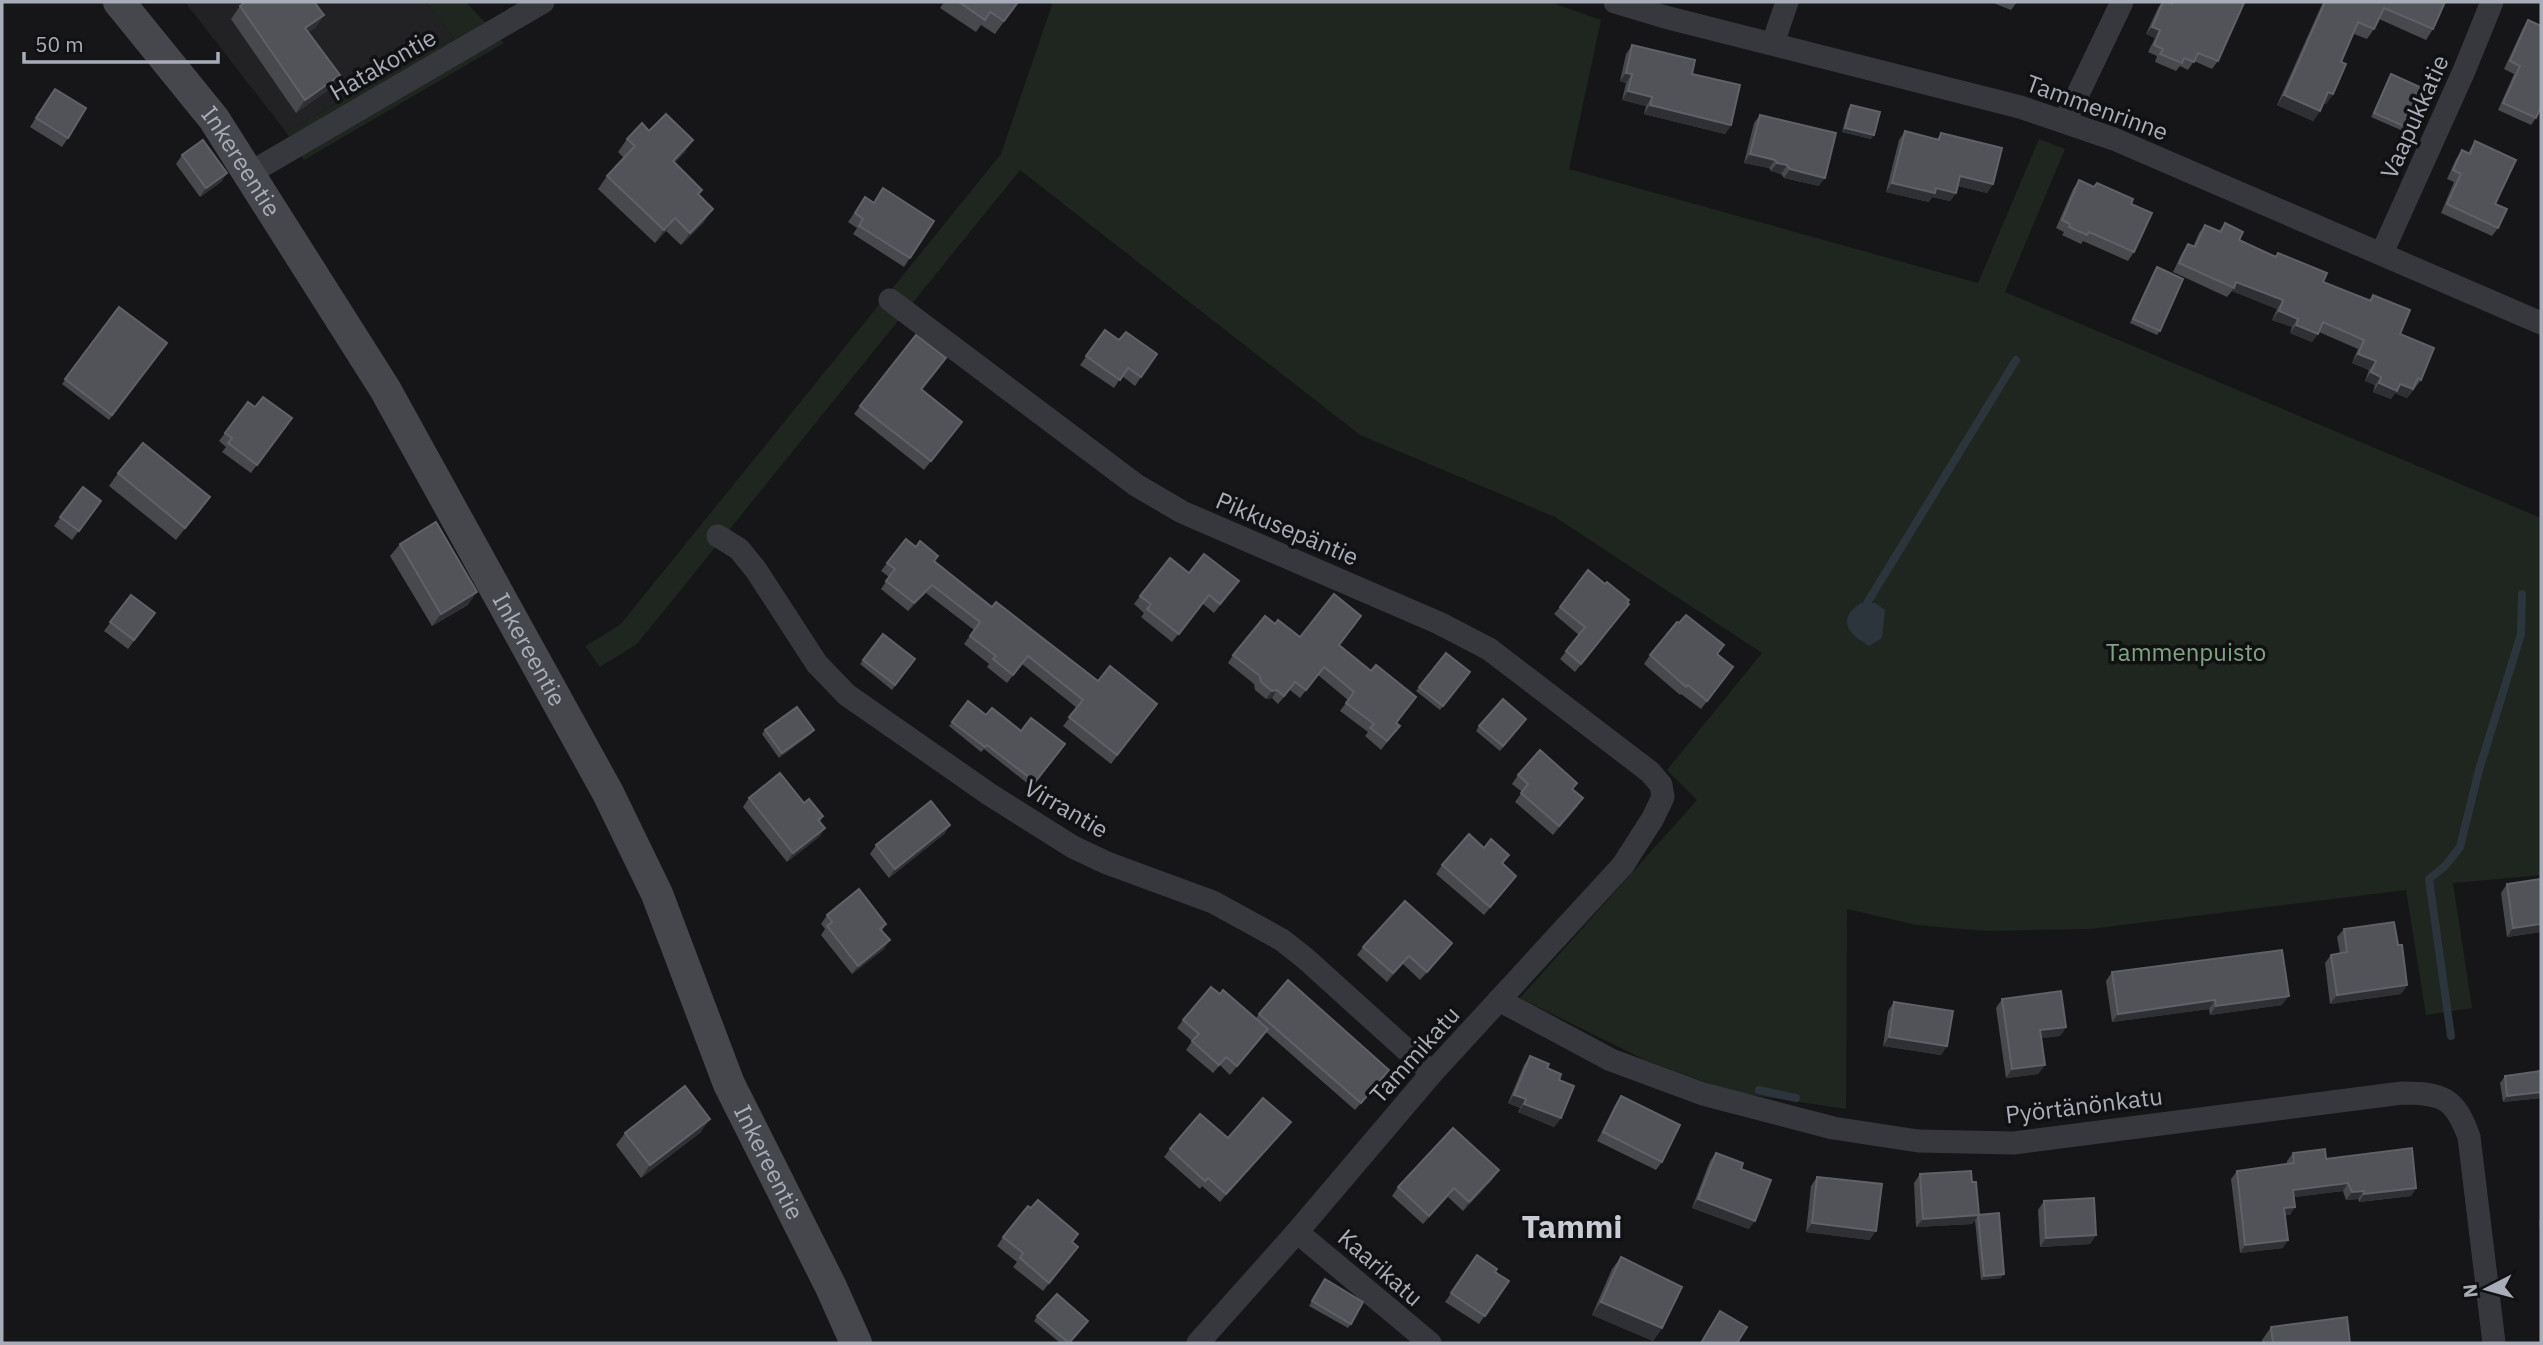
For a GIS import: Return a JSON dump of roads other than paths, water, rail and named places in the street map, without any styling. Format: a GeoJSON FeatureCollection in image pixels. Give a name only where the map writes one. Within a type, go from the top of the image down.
{"type":"FeatureCollection","features":[{"type":"Feature","properties":{"kind":"street","name":"Inkereentie"},"geometry":{"type":"LineString","coordinates":[[119,2],[214,119],[385,389],[634,843],[657,894],[729,1084],[831,1287],[856,1343]]}},
{"type":"Feature","properties":{"kind":"street","name":"Hatakontie"},"geometry":{"type":"LineString","coordinates":[[250,173],[543,2]]}},
{"type":"Feature","properties":{"kind":"street","name":"Tammenrinne"},"geometry":{"type":"LineString","coordinates":[[1615,2],[2065,121],[2115,139],[2541,323]]}},
{"type":"Feature","properties":{"kind":"street"},"geometry":{"type":"LineString","coordinates":[[1773,43],[1787,2]]}},
{"type":"Feature","properties":{"kind":"street"},"geometry":{"type":"LineString","coordinates":[[2065,121],[2122,2]]}},
{"type":"Feature","properties":{"kind":"street","name":"Vaapukkatie"},"geometry":{"type":"LineString","coordinates":[[2382,253],[2465,71],[2492,2]]}},
{"type":"Feature","properties":{"kind":"street","name":"Pikkusepäntie"},"geometry":{"type":"LineString","coordinates":[[890,300],[1136,485],[1171,506],[1439,624],[1489,649],[1650,772],[1661,785],[1663,797]]}},
{"type":"Feature","properties":{"kind":"street","name":"Virrantie"},"geometry":{"type":"LineString","coordinates":[[718,536],[739,549],[748,559],[817,664],[846,695],[989,794],[1073,847],[1107,863],[1213,902],[1282,940],[1432,1073]]}},
{"type":"Feature","properties":{"kind":"street","name":"Tammikatu"},"geometry":{"type":"LineString","coordinates":[[1198,1343],[1297,1232],[1432,1073],[1623,866],[1663,797]]}},
{"type":"Feature","properties":{"kind":"street","name":"Pyörtänönkatu"},"geometry":{"type":"LineString","coordinates":[[1499,1000],[1611,1060],[1703,1094],[1833,1128],[1918,1141],[2014,1143],[2402,1093],[2430,1093],[2451,1101],[2461,1115],[2469,1137],[2494,1343]]}},
{"type":"Feature","properties":{"kind":"street","name":"Kaarikatu"},"geometry":{"type":"LineString","coordinates":[[1297,1232],[1430,1343]]}},
{"type":"Feature","properties":{"kind":"waterway"},"geometry":{"type":"LineString","coordinates":[[1867,603],[2016,360]]}},
{"type":"Feature","properties":{"kind":"waterway"},"geometry":{"type":"LineString","coordinates":[[2451,1036],[2429,879],[2445,866],[2460,847],[2479,770],[2521,634],[2522,594]]}},
{"type":"Feature","properties":{"kind":"waterway"},"geometry":{"type":"LineString","coordinates":[[1759,1090],[1796,1098]]}},
{"type":"Feature","properties":{"kind":"district","name":"Tammi"},"geometry":{"type":"Point","coordinates":[1572,1227]}},
{"type":"Feature","properties":{"kind":"park label","name":"Tammenpuisto"},"geometry":{"type":"Point","coordinates":[2186,653]}}]}
